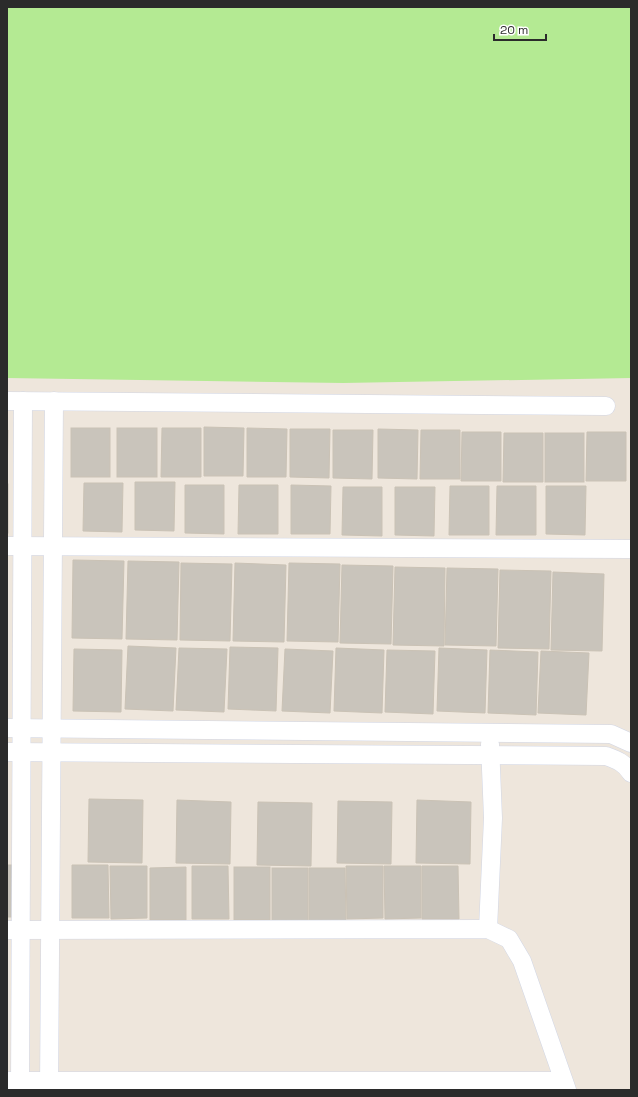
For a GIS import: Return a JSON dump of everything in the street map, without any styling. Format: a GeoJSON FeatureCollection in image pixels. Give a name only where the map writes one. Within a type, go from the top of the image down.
{"type":"FeatureCollection","features":[{"type":"Feature","properties":{"kind":"street"},"geometry":{"type":"LineString","coordinates":[[14,930],[488,930],[509,939],[522,961],[565,1086],[49,1086],[16,1084],[14,930],[15,401],[606,406]]}},
{"type":"Feature","properties":{"kind":"street"},"geometry":{"type":"LineString","coordinates":[[49,1086],[54,401]]}},
{"type":"Feature","properties":{"kind":"street"},"geometry":{"type":"LineString","coordinates":[[15,546],[631,549]]}},
{"type":"Feature","properties":{"kind":"street"},"geometry":{"type":"LineString","coordinates":[[14,728],[611,734],[631,743]]}},
{"type":"Feature","properties":{"kind":"street"},"geometry":{"type":"LineString","coordinates":[[488,930],[493,818],[490,755],[491,733]]}},
{"type":"Feature","properties":{"kind":"street"},"geometry":{"type":"LineString","coordinates":[[14,752],[606,756],[628,761]]}},
{"type":"Feature","properties":{"kind":"green space"},"geometry":{"type":"Polygon","coordinates":[[[7,7],[631,7],[631,378],[343,383],[7,378],[7,7]]]}},
{"type":"Feature","properties":{"kind":"building"},"geometry":{"type":"Polygon","coordinates":[[[204,427],[244,428],[243,476],[204,476],[204,427]]]}},
{"type":"Feature","properties":{"kind":"building"},"geometry":{"type":"Polygon","coordinates":[[[71,428],[110,428],[110,477],[71,477],[71,428]]]}},
{"type":"Feature","properties":{"kind":"building"},"geometry":{"type":"Polygon","coordinates":[[[117,428],[157,428],[157,477],[117,477],[117,428]]]}},
{"type":"Feature","properties":{"kind":"building"},"geometry":{"type":"Polygon","coordinates":[[[162,428],[201,428],[201,477],[161,477],[162,428]]]}},
{"type":"Feature","properties":{"kind":"building"},"geometry":{"type":"Polygon","coordinates":[[[247,428],[287,429],[286,477],[247,477],[247,428]]]}},
{"type":"Feature","properties":{"kind":"building"},"geometry":{"type":"Polygon","coordinates":[[[290,429],[330,429],[329,478],[290,477],[290,429]]]}},
{"type":"Feature","properties":{"kind":"building"},"geometry":{"type":"Polygon","coordinates":[[[378,429],[418,430],[417,479],[378,478],[378,429]]]}},
{"type":"Feature","properties":{"kind":"building"},"geometry":{"type":"Polygon","coordinates":[[[7,430],[8,430],[7,479],[7,430]]]}},
{"type":"Feature","properties":{"kind":"building"},"geometry":{"type":"Polygon","coordinates":[[[333,430],[373,430],[372,479],[333,478],[333,430]]]}},
{"type":"Feature","properties":{"kind":"building"},"geometry":{"type":"Polygon","coordinates":[[[421,430],[460,430],[460,479],[420,479],[421,430]]]}},
{"type":"Feature","properties":{"kind":"building"},"geometry":{"type":"Polygon","coordinates":[[[462,432],[501,432],[501,481],[461,481],[462,432]]]}},
{"type":"Feature","properties":{"kind":"building"},"geometry":{"type":"Polygon","coordinates":[[[587,432],[626,432],[626,481],[586,481],[587,432]]]}},
{"type":"Feature","properties":{"kind":"building"},"geometry":{"type":"Polygon","coordinates":[[[504,433],[543,433],[543,482],[503,482],[504,433]]]}},
{"type":"Feature","properties":{"kind":"building"},"geometry":{"type":"Polygon","coordinates":[[[545,433],[584,433],[584,482],[545,482],[545,433]]]}},
{"type":"Feature","properties":{"kind":"building"},"geometry":{"type":"Polygon","coordinates":[[[135,482],[175,482],[174,531],[135,530],[135,482]]]}},
{"type":"Feature","properties":{"kind":"building"},"geometry":{"type":"Polygon","coordinates":[[[84,483],[123,483],[122,532],[83,531],[84,483]]]}},
{"type":"Feature","properties":{"kind":"building"},"geometry":{"type":"Polygon","coordinates":[[[8,484],[8,533],[7,533],[8,484]]]}},
{"type":"Feature","properties":{"kind":"building"},"geometry":{"type":"Polygon","coordinates":[[[185,485],[224,485],[224,534],[185,533],[185,485]]]}},
{"type":"Feature","properties":{"kind":"building"},"geometry":{"type":"Polygon","coordinates":[[[239,485],[278,485],[278,534],[238,534],[239,485]]]}},
{"type":"Feature","properties":{"kind":"building"},"geometry":{"type":"Polygon","coordinates":[[[291,485],[331,486],[330,534],[291,534],[291,485]]]}},
{"type":"Feature","properties":{"kind":"building"},"geometry":{"type":"Polygon","coordinates":[[[450,486],[489,486],[489,535],[449,535],[450,486]]]}},
{"type":"Feature","properties":{"kind":"building"},"geometry":{"type":"Polygon","coordinates":[[[497,486],[536,486],[536,535],[496,535],[497,486]]]}},
{"type":"Feature","properties":{"kind":"building"},"geometry":{"type":"Polygon","coordinates":[[[546,486],[586,486],[585,535],[546,534],[546,486]]]}},
{"type":"Feature","properties":{"kind":"building"},"geometry":{"type":"Polygon","coordinates":[[[343,487],[382,487],[382,536],[342,535],[343,487]]]}},
{"type":"Feature","properties":{"kind":"building"},"geometry":{"type":"Polygon","coordinates":[[[395,487],[435,487],[434,536],[395,535],[395,487]]]}},
{"type":"Feature","properties":{"kind":"building"},"geometry":{"type":"Polygon","coordinates":[[[73,560],[124,561],[122,639],[72,638],[73,560]]]}},
{"type":"Feature","properties":{"kind":"building"},"geometry":{"type":"Polygon","coordinates":[[[128,561],[179,562],[177,640],[126,639],[128,561]]]}},
{"type":"Feature","properties":{"kind":"building"},"geometry":{"type":"Polygon","coordinates":[[[181,563],[232,564],[230,641],[180,640],[181,563]]]}},
{"type":"Feature","properties":{"kind":"building"},"geometry":{"type":"Polygon","coordinates":[[[235,563],[286,565],[284,642],[233,641],[235,563]]]}},
{"type":"Feature","properties":{"kind":"building"},"geometry":{"type":"Polygon","coordinates":[[[289,563],[340,564],[338,642],[287,641],[289,563]]]}},
{"type":"Feature","properties":{"kind":"building"},"geometry":{"type":"Polygon","coordinates":[[[342,565],[393,566],[391,644],[340,643],[342,565]]]}},
{"type":"Feature","properties":{"kind":"building"},"geometry":{"type":"Polygon","coordinates":[[[395,567],[445,568],[444,646],[393,645],[395,567]]]}},
{"type":"Feature","properties":{"kind":"building"},"geometry":{"type":"Polygon","coordinates":[[[447,568],[498,569],[496,646],[445,645],[447,568]]]}},
{"type":"Feature","properties":{"kind":"building"},"geometry":{"type":"Polygon","coordinates":[[[500,570],[551,571],[549,649],[498,648],[500,570]]]}},
{"type":"Feature","properties":{"kind":"building"},"geometry":{"type":"Polygon","coordinates":[[[553,572],[604,574],[602,651],[551,650],[553,572]]]}},
{"type":"Feature","properties":{"kind":"building"},"geometry":{"type":"Polygon","coordinates":[[[128,646],[176,648],[173,711],[125,709],[128,646]]]}},
{"type":"Feature","properties":{"kind":"building"},"geometry":{"type":"Polygon","coordinates":[[[230,647],[278,648],[276,711],[228,709],[230,647]]]}},
{"type":"Feature","properties":{"kind":"building"},"geometry":{"type":"Polygon","coordinates":[[[179,648],[227,649],[224,712],[176,710],[179,648]]]}},
{"type":"Feature","properties":{"kind":"building"},"geometry":{"type":"Polygon","coordinates":[[[336,648],[384,650],[382,713],[334,711],[336,648]]]}},
{"type":"Feature","properties":{"kind":"building"},"geometry":{"type":"Polygon","coordinates":[[[439,648],[487,650],[485,713],[437,711],[439,648]]]}},
{"type":"Feature","properties":{"kind":"building"},"geometry":{"type":"Polygon","coordinates":[[[74,649],[122,650],[121,712],[73,711],[74,649]]]}},
{"type":"Feature","properties":{"kind":"building"},"geometry":{"type":"Polygon","coordinates":[[[285,649],[333,651],[330,713],[282,711],[285,649]]]}},
{"type":"Feature","properties":{"kind":"building"},"geometry":{"type":"Polygon","coordinates":[[[387,650],[435,651],[433,714],[385,712],[387,650]]]}},
{"type":"Feature","properties":{"kind":"building"},"geometry":{"type":"Polygon","coordinates":[[[490,650],[538,652],[536,715],[488,713],[490,650]]]}},
{"type":"Feature","properties":{"kind":"building"},"geometry":{"type":"Polygon","coordinates":[[[541,651],[589,653],[586,715],[538,713],[541,651]]]}},
{"type":"Feature","properties":{"kind":"building"},"geometry":{"type":"Polygon","coordinates":[[[89,799],[143,800],[142,863],[88,862],[89,799]]]}},
{"type":"Feature","properties":{"kind":"building"},"geometry":{"type":"Polygon","coordinates":[[[177,800],[231,802],[230,864],[176,863],[177,800]]]}},
{"type":"Feature","properties":{"kind":"building"},"geometry":{"type":"Polygon","coordinates":[[[417,800],[471,802],[470,864],[416,863],[417,800]]]}},
{"type":"Feature","properties":{"kind":"building"},"geometry":{"type":"Polygon","coordinates":[[[338,801],[392,802],[391,864],[337,863],[338,801]]]}},
{"type":"Feature","properties":{"kind":"building"},"geometry":{"type":"Polygon","coordinates":[[[258,802],[312,803],[311,866],[257,865],[258,802]]]}},
{"type":"Feature","properties":{"kind":"building"},"geometry":{"type":"Polygon","coordinates":[[[7,865],[13,865],[12,917],[7,917],[7,865]]]}},
{"type":"Feature","properties":{"kind":"building"},"geometry":{"type":"Polygon","coordinates":[[[72,865],[108,865],[109,918],[72,918],[72,865]]]}},
{"type":"Feature","properties":{"kind":"building"},"geometry":{"type":"Polygon","coordinates":[[[110,866],[147,866],[147,918],[111,919],[110,866]]]}},
{"type":"Feature","properties":{"kind":"building"},"geometry":{"type":"Polygon","coordinates":[[[192,866],[228,866],[229,919],[192,919],[192,866]]]}},
{"type":"Feature","properties":{"kind":"building"},"geometry":{"type":"Polygon","coordinates":[[[346,866],[383,866],[383,918],[347,919],[346,866]]]}},
{"type":"Feature","properties":{"kind":"building"},"geometry":{"type":"Polygon","coordinates":[[[384,866],[421,866],[421,918],[385,919],[384,866]]]}},
{"type":"Feature","properties":{"kind":"building"},"geometry":{"type":"Polygon","coordinates":[[[422,866],[458,866],[459,919],[422,919],[422,866]]]}},
{"type":"Feature","properties":{"kind":"building"},"geometry":{"type":"Polygon","coordinates":[[[186,867],[186,920],[150,920],[150,868],[186,867]]]}},
{"type":"Feature","properties":{"kind":"building"},"geometry":{"type":"Polygon","coordinates":[[[234,867],[270,867],[270,920],[234,920],[234,867]]]}},
{"type":"Feature","properties":{"kind":"building"},"geometry":{"type":"Polygon","coordinates":[[[272,868],[308,868],[308,921],[272,921],[272,868]]]}},
{"type":"Feature","properties":{"kind":"building"},"geometry":{"type":"Polygon","coordinates":[[[309,868],[345,868],[346,921],[309,921],[309,868]]]}}]}
